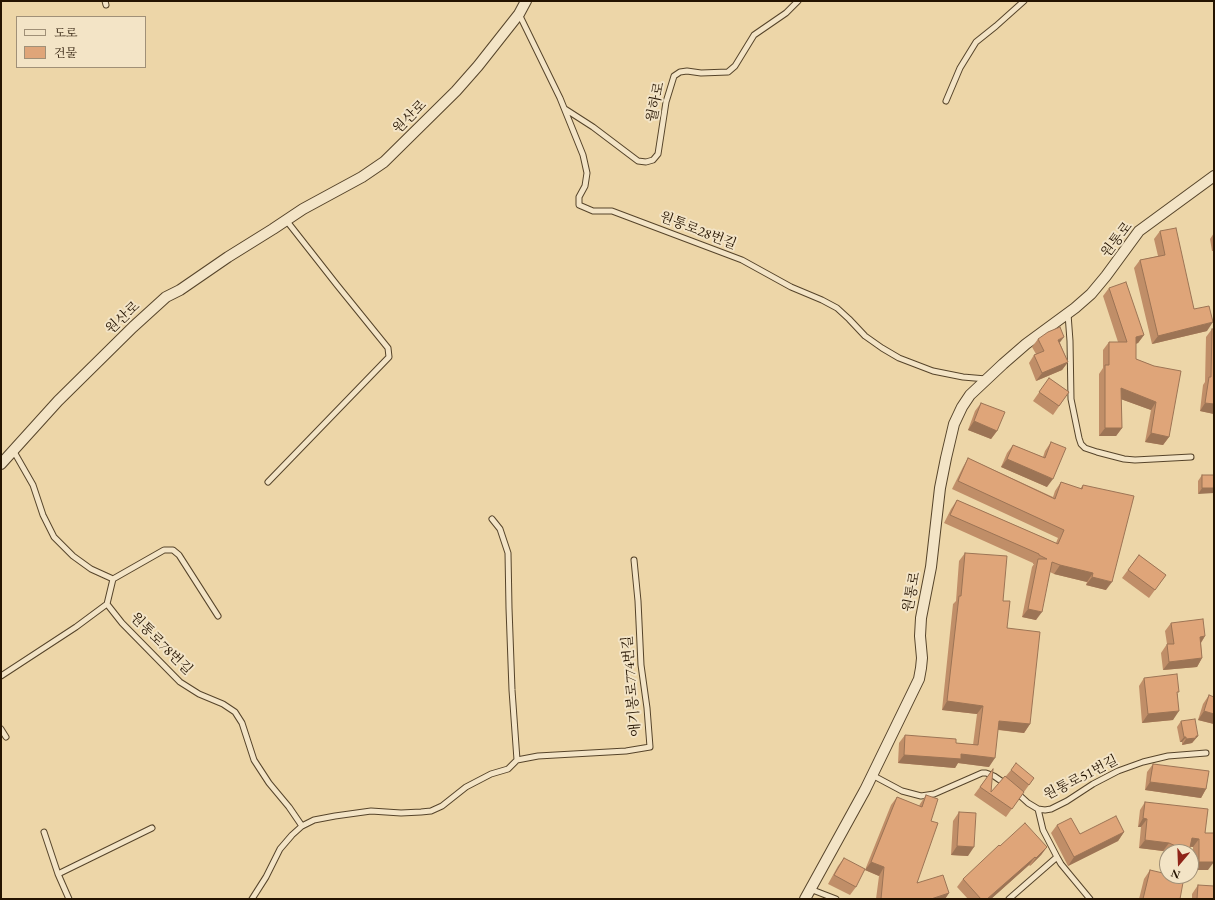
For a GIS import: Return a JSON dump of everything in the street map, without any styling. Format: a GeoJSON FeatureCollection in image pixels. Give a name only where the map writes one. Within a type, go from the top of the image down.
{"type":"FeatureCollection","features":[{"type":"Feature","properties":{"kind":"street","name":"원산로"},"geometry":{"type":"LineString","coordinates":[[1,464],[58,401],[133,327],[166,297],[180,290],[228,257],[314,202],[362,177],[384,162],[456,91],[519,14],[526,1]]}},
{"type":"Feature","properties":{"kind":"street","name":"원통로"},"geometry":{"type":"LineString","coordinates":[[805,899],[872,775],[919,679],[922,658],[920,636],[921,618],[931,567],[940,488],[954,424],[962,407],[970,395],[986,379],[1026,344],[1068,314],[1091,294],[1139,231],[1214,176]]}},
{"type":"Feature","properties":{"kind":"lane","name":"월하로"},"geometry":{"type":"LineString","coordinates":[[565,109],[593,127],[638,161],[646,162],[653,160],[658,154],[666,102],[674,76],[680,72],[687,71],[701,73],[728,72],[735,66],[754,35],[786,13],[798,1]]}},
{"type":"Feature","properties":{"kind":"lane"},"geometry":{"type":"LineString","coordinates":[[946,101],[960,68],[976,42],[1024,1]]}},
{"type":"Feature","properties":{"kind":"lane","name":"원통로28번길"},"geometry":{"type":"LineString","coordinates":[[519,14],[565,109],[583,156],[587,173],[585,186],[579,197],[579,205],[594,210],[612,211],[742,260],[791,287],[837,308],[865,336],[899,358],[933,371],[963,377],[986,379]]}},
{"type":"Feature","properties":{"kind":"lane"},"geometry":{"type":"LineString","coordinates":[[268,482],[389,357],[388,348],[337,286],[286,220]]}},
{"type":"Feature","properties":{"kind":"lane"},"geometry":{"type":"LineString","coordinates":[[1068,314],[1070,399],[1078,438],[1081,444],[1085,448],[1124,459],[1135,460],[1191,457]]}},
{"type":"Feature","properties":{"kind":"lane"},"geometry":{"type":"LineString","coordinates":[[13,450],[33,485],[43,516],[54,537],[73,556],[92,569],[113,579]]}},
{"type":"Feature","properties":{"kind":"lane"},"geometry":{"type":"LineString","coordinates":[[492,519],[500,529],[508,553],[512,690],[517,760]]}},
{"type":"Feature","properties":{"kind":"lane"},"geometry":{"type":"LineString","coordinates":[[1,676],[76,627],[107,604],[113,579],[164,550],[173,550],[179,555],[218,616]]}},
{"type":"Feature","properties":{"kind":"lane","name":"애기봉로774번길"},"geometry":{"type":"LineString","coordinates":[[252,899],[266,877],[280,849],[302,826],[314,820],[371,811],[401,813],[432,811],[442,806],[466,787],[491,774],[508,769],[517,760],[538,756],[626,751],[650,747],[647,708],[641,665],[638,601],[634,560]]}},
{"type":"Feature","properties":{"kind":"lane","name":"원통로78번길"},"geometry":{"type":"LineString","coordinates":[[107,604],[122,623],[180,682],[198,694],[223,704],[235,712],[242,723],[254,760],[269,783],[289,807],[302,826]]}},
{"type":"Feature","properties":{"kind":"lane"},"geometry":{"type":"LineString","coordinates":[[1,729],[6,737]]}},
{"type":"Feature","properties":{"kind":"lane","name":"원통로51번길"},"geometry":{"type":"LineString","coordinates":[[872,775],[908,794],[921,796],[934,794],[978,774],[986,773],[1000,780],[1028,803],[1038,809],[1045,810],[1057,806],[1118,771],[1143,762],[1168,756],[1206,753]]}},
{"type":"Feature","properties":{"kind":"lane","name":"원통로51번길"},"geometry":{"type":"LineString","coordinates":[[1038,809],[1043,830],[1060,864],[1090,899]]}},
{"type":"Feature","properties":{"kind":"lane"},"geometry":{"type":"LineString","coordinates":[[58,874],[152,828]]}},
{"type":"Feature","properties":{"kind":"lane"},"geometry":{"type":"LineString","coordinates":[[44,832],[58,874],[69,899]]}},
{"type":"Feature","properties":{"kind":"lane"},"geometry":{"type":"LineString","coordinates":[[1008,899],[1057,857]]}},
{"type":"Feature","properties":{"kind":"lane"},"geometry":{"type":"LineString","coordinates":[[810,889],[836,899]]}},
{"type":"Feature","properties":{"kind":"building"},"geometry":{"type":"Polygon","coordinates":[[[1176,228],[1194,309],[1209,306],[1213,322],[1158,336],[1140,260],[1165,255],[1160,231],[1176,228]]]}},
{"type":"Feature","properties":{"kind":"building"},"geometry":{"type":"Polygon","coordinates":[[[1126,282],[1144,335],[1136,337],[1136,359],[1154,366],[1181,371],[1169,437],[1151,433],[1156,402],[1121,388],[1122,428],[1105,428],[1105,365],[1109,365],[1109,342],[1127,342],[1109,288],[1126,282]]]}},
{"type":"Feature","properties":{"kind":"building"},"geometry":{"type":"Polygon","coordinates":[[[1060,327],[1064,337],[1058,340],[1068,362],[1042,373],[1034,355],[1044,351],[1038,339],[1048,332],[1060,327]]]}},
{"type":"Feature","properties":{"kind":"building"},"geometry":{"type":"Polygon","coordinates":[[[1212,329],[1214,329],[1214,404],[1205,403],[1209,377],[1211,377],[1212,329]]]}},
{"type":"Feature","properties":{"kind":"building"},"geometry":{"type":"Polygon","coordinates":[[[1049,378],[1069,392],[1059,406],[1039,392],[1049,378]]]}},
{"type":"Feature","properties":{"kind":"building"},"geometry":{"type":"Polygon","coordinates":[[[981,403],[1005,412],[997,431],[974,421],[981,403]]]}},
{"type":"Feature","properties":{"kind":"building"},"geometry":{"type":"Polygon","coordinates":[[[1051,442],[1066,448],[1053,479],[1007,459],[1013,445],[1045,458],[1051,442]]]}},
{"type":"Feature","properties":{"kind":"building"},"geometry":{"type":"Polygon","coordinates":[[[968,458],[1055,499],[1061,482],[1082,489],[1083,485],[1134,496],[1112,582],[1092,577],[1093,573],[1052,562],[1042,612],[1028,609],[1038,559],[1047,559],[1039,554],[950,515],[957,500],[1058,544],[1064,530],[958,481],[968,458]]]}},
{"type":"Feature","properties":{"kind":"building"},"geometry":{"type":"Polygon","coordinates":[[[1202,475],[1214,475],[1214,488],[1202,488],[1202,475]]]}},
{"type":"Feature","properties":{"kind":"building"},"geometry":{"type":"Polygon","coordinates":[[[965,553],[1007,556],[1003,601],[1010,601],[1007,628],[1040,632],[1030,724],[999,721],[995,758],[961,754],[961,759],[904,755],[905,735],[956,739],[956,743],[978,745],[983,706],[947,701],[959,596],[961,596],[965,553]]]}},
{"type":"Feature","properties":{"kind":"building"},"geometry":{"type":"Polygon","coordinates":[[[1139,555],[1166,575],[1155,590],[1128,570],[1139,555]]]}},
{"type":"Feature","properties":{"kind":"building"},"geometry":{"type":"Polygon","coordinates":[[[1203,619],[1205,636],[1200,637],[1202,658],[1169,662],[1167,644],[1174,644],[1171,623],[1203,619]]]}},
{"type":"Feature","properties":{"kind":"building"},"geometry":{"type":"Polygon","coordinates":[[[1177,674],[1179,711],[1148,714],[1144,678],[1177,674]]]}},
{"type":"Feature","properties":{"kind":"building"},"geometry":{"type":"Polygon","coordinates":[[[1209,695],[1214,697],[1214,714],[1204,711],[1209,695]]]}},
{"type":"Feature","properties":{"kind":"building"},"geometry":{"type":"Polygon","coordinates":[[[1195,719],[1198,736],[1196,736],[1196,738],[1186,739],[1186,737],[1184,737],[1181,721],[1195,719]]]}},
{"type":"Feature","properties":{"kind":"building"},"geometry":{"type":"Polygon","coordinates":[[[1016,763],[1034,778],[1029,785],[1011,770],[1016,763]]]}},
{"type":"Feature","properties":{"kind":"building"},"geometry":{"type":"Polygon","coordinates":[[[1153,764],[1209,771],[1206,789],[1150,782],[1153,764]]]}},
{"type":"Feature","properties":{"kind":"building"},"geometry":{"type":"Polygon","coordinates":[[[993,769],[991,792],[1005,776],[1024,792],[1012,809],[980,787],[993,769]]]}},
{"type":"Feature","properties":{"kind":"building"},"geometry":{"type":"Polygon","coordinates":[[[926,795],[938,799],[931,821],[938,823],[917,883],[943,875],[949,893],[931,899],[881,899],[884,867],[871,862],[897,797],[922,807],[926,795]]]}},
{"type":"Feature","properties":{"kind":"building"},"geometry":{"type":"Polygon","coordinates":[[[1145,802],[1208,809],[1205,833],[1214,833],[1214,862],[1199,862],[1199,839],[1192,838],[1191,844],[1171,844],[1145,840],[1147,819],[1143,818],[1145,802]]]}},
{"type":"Feature","properties":{"kind":"building"},"geometry":{"type":"Polygon","coordinates":[[[959,812],[976,813],[974,847],[957,846],[959,812]]]}},
{"type":"Feature","properties":{"kind":"building"},"geometry":{"type":"Polygon","coordinates":[[[1116,816],[1124,832],[1074,857],[1057,825],[1071,818],[1080,834],[1116,816]]]}},
{"type":"Feature","properties":{"kind":"building"},"geometry":{"type":"Polygon","coordinates":[[[1025,823],[1047,847],[987,899],[981,899],[963,879],[1025,823]]]}},
{"type":"Feature","properties":{"kind":"building"},"geometry":{"type":"Polygon","coordinates":[[[844,858],[865,869],[856,887],[834,875],[844,858]]]}},
{"type":"Feature","properties":{"kind":"building"},"geometry":{"type":"Polygon","coordinates":[[[1150,870],[1159,872],[1159,884],[1183,884],[1180,899],[1143,899],[1150,870]]]}},
{"type":"Feature","properties":{"kind":"building"},"geometry":{"type":"Polygon","coordinates":[[[1198,885],[1214,886],[1214,899],[1197,899],[1198,885]]]}}]}
